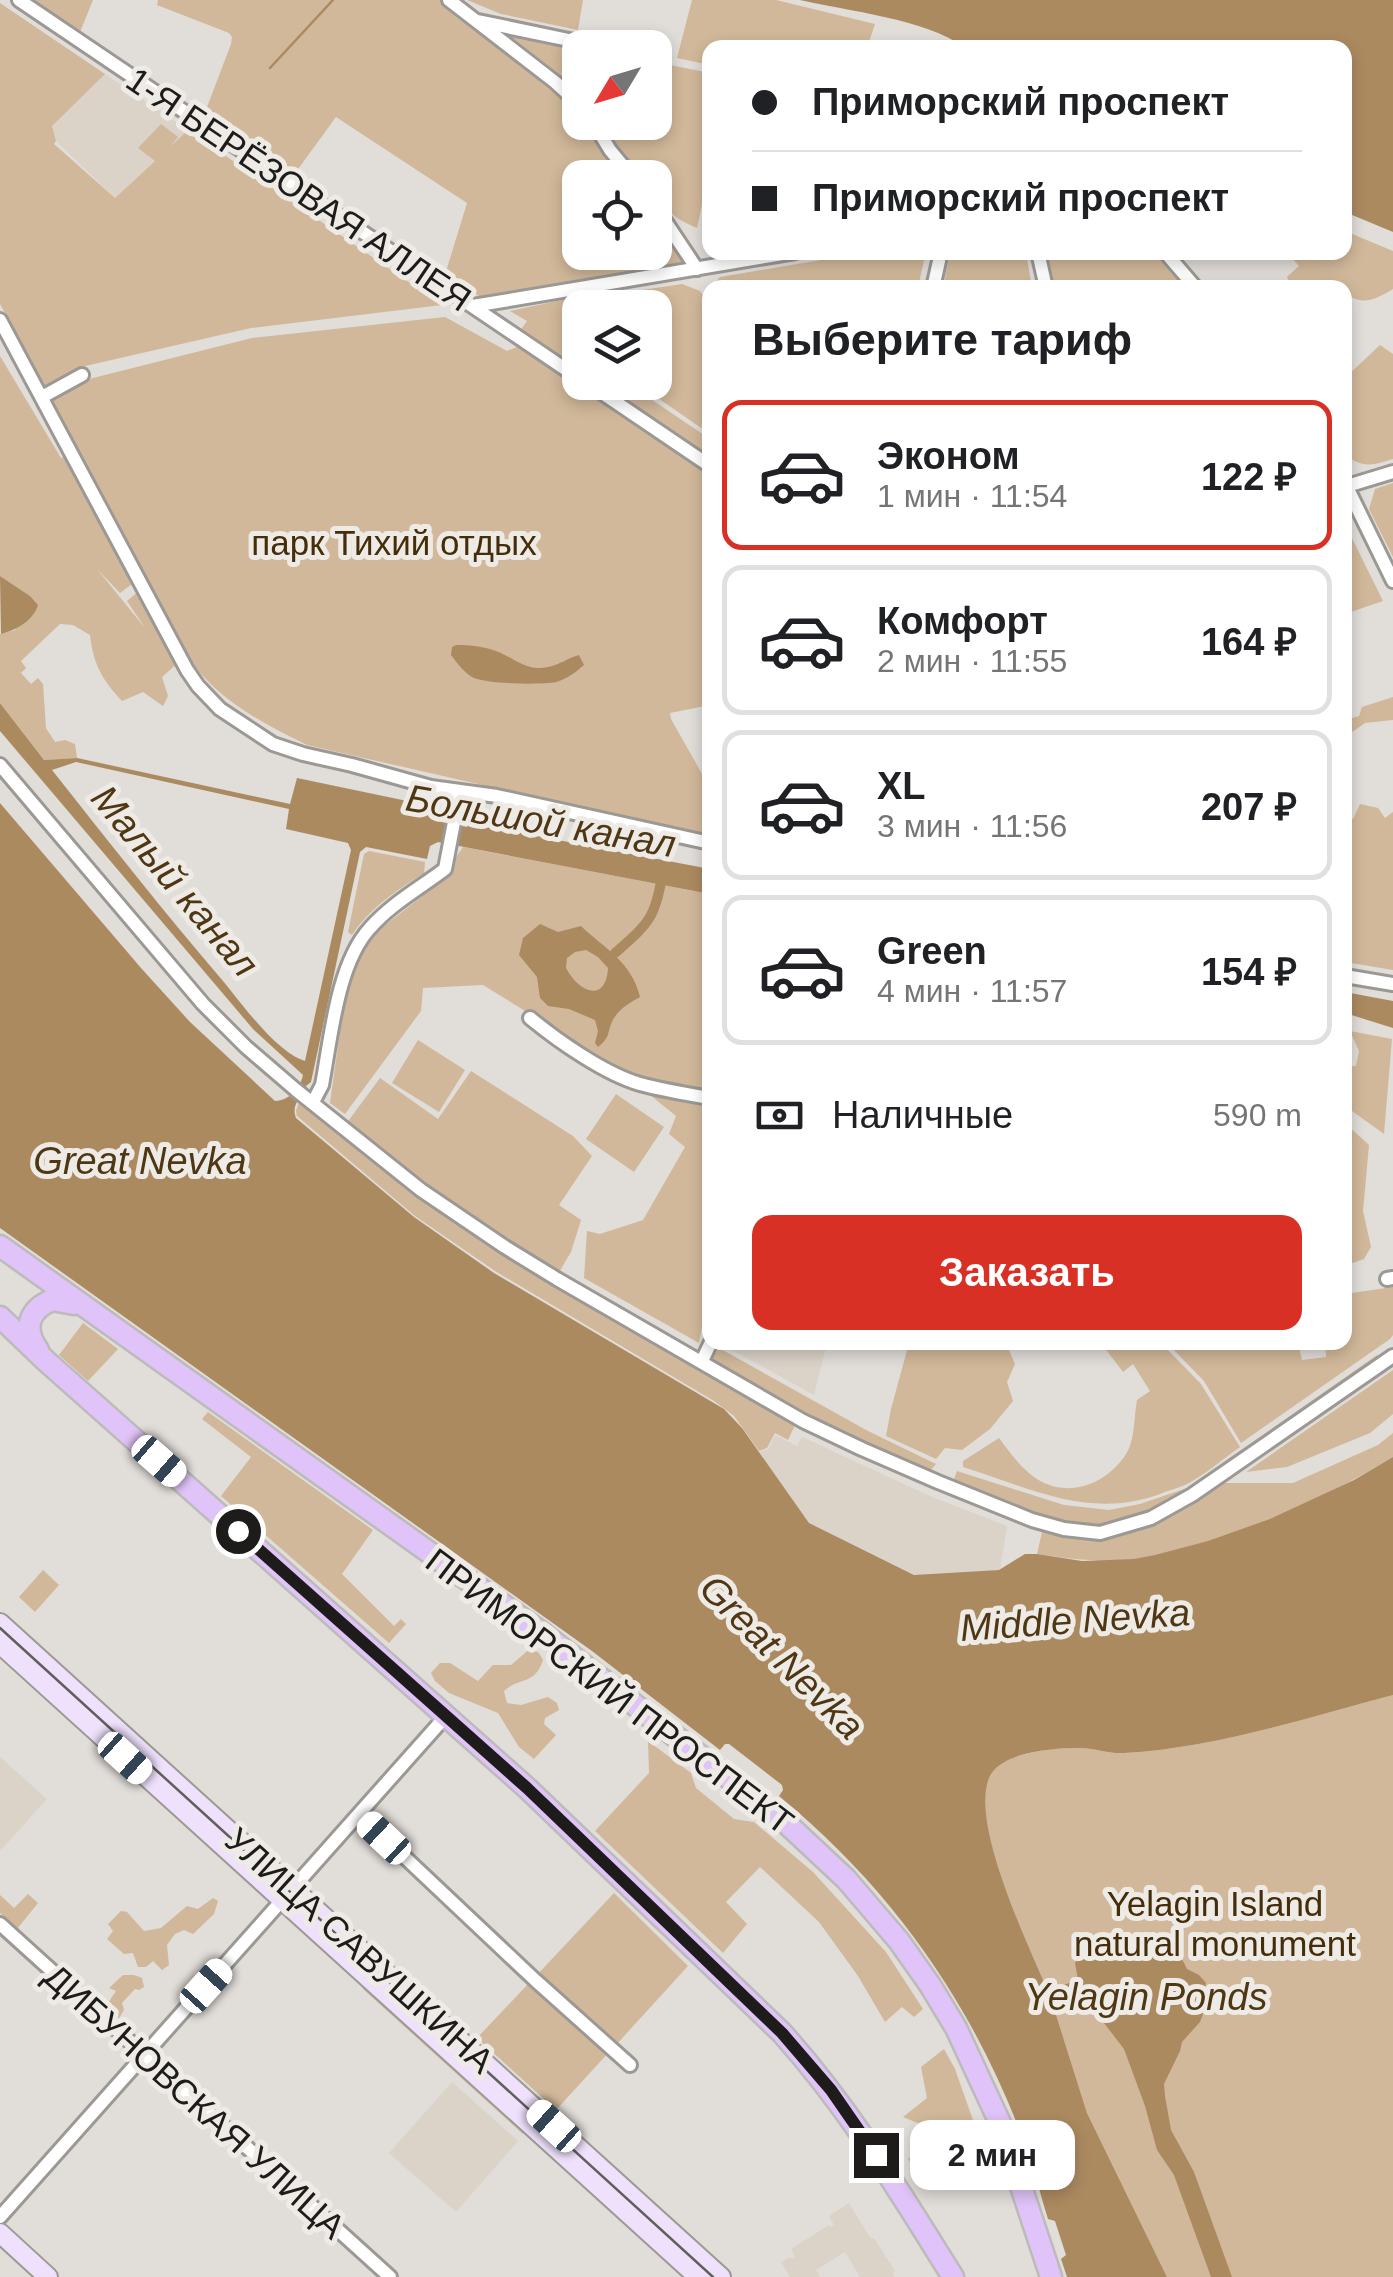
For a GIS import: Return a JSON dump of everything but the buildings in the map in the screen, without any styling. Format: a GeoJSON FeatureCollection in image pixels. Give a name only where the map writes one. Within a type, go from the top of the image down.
{"type":"FeatureCollection","features":[{"type":"Feature","properties":{"kind":"main road","name":"ПРИМОРСКИЙ ПРОСПЕКТ"},"geometry":{"type":"LineString","coordinates":[[0,1246],[545,1635],[771,1810],[846,1878],[899,1941],[956,2028],[1000,2123],[1051,2277]]}},
{"type":"Feature","properties":{"kind":"main road"},"geometry":{"type":"LineString","coordinates":[[46,1361],[29,1332],[31,1317],[42,1304],[52,1300],[80,1306]]}},
{"type":"Feature","properties":{"kind":"main road"},"geometry":{"type":"LineString","coordinates":[[0,1318],[574,1832],[782,2033],[846,2109],[953,2277]]}},
{"type":"Feature","properties":{"kind":"main road","name":"УЛИЦА САВУШКИНА"},"geometry":{"type":"LineString","coordinates":[[0,1623],[698,2277]]}},
{"type":"Feature","properties":{"kind":"main road","name":"УЛИЦА САВУШКИНА"},"geometry":{"type":"LineString","coordinates":[[0,1644],[721,2277]]}},
{"type":"Feature","properties":{"kind":"main road"},"geometry":{"type":"LineString","coordinates":[[0,2233],[48,2277]]}},
{"type":"Feature","properties":{"kind":"street","name":"1-Я БЕРЁЗОВАЯ АЛЛЕЯ"},"geometry":{"type":"LineString","coordinates":[[19,0],[562,366]]}},
{"type":"Feature","properties":{"kind":"street"},"geometry":{"type":"LineString","coordinates":[[450,0],[562,88]]}},
{"type":"Feature","properties":{"kind":"street"},"geometry":{"type":"LineString","coordinates":[[476,21],[562,39]]}},
{"type":"Feature","properties":{"kind":"street"},"geometry":{"type":"LineString","coordinates":[[672,232],[697,269]]}},
{"type":"Feature","properties":{"kind":"street"},"geometry":{"type":"LineString","coordinates":[[473,306],[749,260]]}},
{"type":"Feature","properties":{"kind":"street"},"geometry":{"type":"LineString","coordinates":[[1173,260],[1189,280]]}},
{"type":"Feature","properties":{"kind":"street"},"geometry":{"type":"LineString","coordinates":[[0,320],[187,670],[220,709],[273,744],[303,754],[431,787],[497,796],[702,841]]}},
{"type":"Feature","properties":{"kind":"street"},"geometry":{"type":"LineString","coordinates":[[42,398],[82,375]]}},
{"type":"Feature","properties":{"kind":"street","name":"1-Я БЕРЁЗОВАЯ АЛЛЕЯ"},"geometry":{"type":"LineString","coordinates":[[613,400],[702,461]]}},
{"type":"Feature","properties":{"kind":"street"},"geometry":{"type":"LineString","coordinates":[[1352,483],[1393,472]]}},
{"type":"Feature","properties":{"kind":"street"},"geometry":{"type":"LineString","coordinates":[[1352,497],[1393,581]]}},
{"type":"Feature","properties":{"kind":"street"},"geometry":{"type":"LineString","coordinates":[[0,765],[203,1004],[246,1047],[421,1190],[504,1247],[803,1421],[862,1449],[1032,1520],[1064,1529],[1100,1532],[1151,1518],[1192,1495],[1393,1356]]}},
{"type":"Feature","properties":{"kind":"street"},"geometry":{"type":"LineString","coordinates":[[303,1095],[322,1086],[344,974],[352,953],[371,926],[445,869],[460,791]]}},
{"type":"Feature","properties":{"kind":"street"},"geometry":{"type":"LineString","coordinates":[[1352,977],[1393,984]]}},
{"type":"Feature","properties":{"kind":"street"},"geometry":{"type":"LineString","coordinates":[[530,1018],[550,1034],[635,1083],[702,1096]]}},
{"type":"Feature","properties":{"kind":"street"},"geometry":{"type":"LineString","coordinates":[[702,1361],[708,1350]]}},
{"type":"Feature","properties":{"kind":"street"},"geometry":{"type":"LineString","coordinates":[[0,2217],[446,1716]]}},
{"type":"Feature","properties":{"kind":"street"},"geometry":{"type":"LineString","coordinates":[[359,1814],[630,2065]]}},
{"type":"Feature","properties":{"kind":"street","name":"ДИБУНОВСКАЯ УЛИЦА"},"geometry":{"type":"LineString","coordinates":[[0,1924],[390,2277]]}},
{"type":"Feature","properties":{"kind":"shaded area"},"geometry":{"type":"Polygon","coordinates":[[[105,74],[188,130],[115,198],[56,141],[52,125],[105,74]]]}},
{"type":"Feature","properties":{"kind":"shaded area"},"geometry":{"type":"Polygon","coordinates":[[[732,1350],[825,1350],[814,1395],[732,1350]]]}},
{"type":"Feature","properties":{"kind":"shaded area"},"geometry":{"type":"Polygon","coordinates":[[[775,1435],[797,1446],[802,1437],[932,1497],[1007,1526],[1000,1570],[915,1575],[809,1523],[759,1452],[768,1449],[775,1435]]]}},
{"type":"Feature","properties":{"kind":"shaded area"},"geometry":{"type":"Polygon","coordinates":[[[0,1757],[47,1799],[0,1851],[0,1757]]]}},
{"type":"Feature","properties":{"kind":"shaded area"},"geometry":{"type":"Polygon","coordinates":[[[452,2082],[518,2141],[456,2212],[389,2153],[452,2082]]]}},
{"type":"Feature","properties":{"kind":"shaded area"},"geometry":{"type":"Polygon","coordinates":[[[849,2203],[895,2271],[895,2277],[860,2277],[845,2252],[816,2270],[820,2277],[790,2277],[781,2262],[795,2257],[791,2249],[834,2225],[829,2216],[849,2203]]]}},
{"type":"Feature","properties":{"kind":"green space"},"geometry":{"type":"Polygon","coordinates":[[[34,0],[93,0],[80,32],[34,0]]]}},
{"type":"Feature","properties":{"kind":"green space"},"geometry":{"type":"Polygon","coordinates":[[[158,0],[448,0],[557,91],[562,97],[562,140],[596,140],[612,160],[562,160],[562,270],[654,270],[483,298],[444,278],[467,203],[336,117],[293,176],[204,115],[231,44],[229,33],[157,5],[158,0]]]}},
{"type":"Feature","properties":{"kind":"green space"},"geometry":{"type":"Polygon","coordinates":[[[467,0],[583,0],[578,30],[501,14],[467,0]]]}},
{"type":"Feature","properties":{"kind":"green space"},"geometry":{"type":"Polygon","coordinates":[[[692,0],[776,0],[875,24],[870,40],[702,40],[702,63],[677,58],[692,0]]]}},
{"type":"Feature","properties":{"kind":"green space"},"geometry":{"type":"Polygon","coordinates":[[[0,3],[105,74],[52,126],[54,144],[115,198],[155,161],[138,148],[161,124],[178,137],[171,146],[188,130],[442,305],[251,328],[81,367],[46,388],[0,304],[0,3]]]}},
{"type":"Feature","properties":{"kind":"green space"},"geometry":{"type":"Polygon","coordinates":[[[505,32],[562,44],[562,78],[505,32]]]}},
{"type":"Feature","properties":{"kind":"green space"},"geometry":{"type":"Polygon","coordinates":[[[672,65],[702,71],[702,205],[697,228],[672,213],[672,160],[629,160],[613,140],[672,140],[672,65]]]}},
{"type":"Feature","properties":{"kind":"green space"},"geometry":{"type":"Polygon","coordinates":[[[1352,234],[1393,251],[1393,289],[1364,301],[1352,297],[1352,280],[1288,280],[1299,266],[1293,260],[1352,260],[1352,234]]]}},
{"type":"Feature","properties":{"kind":"green space"},"geometry":{"type":"Polygon","coordinates":[[[672,246],[684,265],[672,267],[672,246]]]}},
{"type":"Feature","properties":{"kind":"green space"},"geometry":{"type":"Polygon","coordinates":[[[821,260],[924,260],[920,280],[717,280],[821,260]]]}},
{"type":"Feature","properties":{"kind":"green space"},"geometry":{"type":"Polygon","coordinates":[[[949,260],[1027,260],[1031,280],[944,280],[949,260]]]}},
{"type":"Feature","properties":{"kind":"green space"},"geometry":{"type":"Polygon","coordinates":[[[1048,260],[1164,260],[1180,280],[1052,280],[1048,260]]]}},
{"type":"Feature","properties":{"kind":"green space"},"geometry":{"type":"Polygon","coordinates":[[[682,284],[702,294],[702,428],[661,400],[672,400],[672,290],[642,290],[682,284]]]}},
{"type":"Feature","properties":{"kind":"green space"},"geometry":{"type":"Polygon","coordinates":[[[562,300],[562,360],[519,332],[527,321],[510,311],[562,300]]]}},
{"type":"Feature","properties":{"kind":"green space","name":"парк Тихий отдых"},"geometry":{"type":"Polygon","coordinates":[[[445,317],[507,351],[517,347],[525,352],[523,344],[562,371],[562,400],[605,400],[702,467],[702,707],[670,713],[702,774],[702,835],[307,745],[276,730],[219,692],[195,667],[49,400],[85,380],[252,338],[445,317]]]}},
{"type":"Feature","properties":{"kind":"green space"},"geometry":{"type":"Polygon","coordinates":[[[1380,345],[1393,354],[1393,459],[1374,464],[1352,459],[1352,371],[1380,345]]]}},
{"type":"Feature","properties":{"kind":"green space"},"geometry":{"type":"Polygon","coordinates":[[[0,356],[61,458],[69,455],[136,581],[120,593],[97,569],[145,628],[127,601],[141,589],[180,661],[162,677],[168,696],[163,706],[143,692],[122,701],[100,671],[90,635],[73,625],[60,624],[21,661],[26,668],[21,673],[31,684],[38,678],[43,684],[46,728],[55,742],[75,744],[77,758],[44,760],[0,703],[0,634],[15,630],[30,596],[0,576],[0,356]]]}},
{"type":"Feature","properties":{"kind":"green space"},"geometry":{"type":"Polygon","coordinates":[[[622,400],[652,400],[702,434],[702,453],[622,400]]]}},
{"type":"Feature","properties":{"kind":"green space"},"geometry":{"type":"Polygon","coordinates":[[[1393,483],[1393,557],[1369,509],[1375,489],[1393,483]]]}},
{"type":"Feature","properties":{"kind":"green space"},"geometry":{"type":"Polygon","coordinates":[[[1352,538],[1383,601],[1352,612],[1352,538]]]}},
{"type":"Feature","properties":{"kind":"green space"},"geometry":{"type":"Polygon","coordinates":[[[1393,697],[1393,720],[1365,723],[1352,732],[1352,718],[1359,716],[1362,707],[1393,697]]]}},
{"type":"Feature","properties":{"kind":"green space"},"geometry":{"type":"Polygon","coordinates":[[[1360,804],[1378,808],[1385,818],[1393,812],[1393,970],[1352,963],[1353,819],[1360,804]]]}},
{"type":"Feature","properties":{"kind":"green space"},"geometry":{"type":"Polygon","coordinates":[[[463,847],[702,892],[699,1343],[584,1278],[587,1231],[600,1234],[643,1220],[685,1147],[669,1134],[676,1116],[613,1065],[483,985],[423,988],[421,1011],[345,1114],[330,1103],[345,996],[359,945],[437,885],[463,847]]]}},
{"type":"Feature","properties":{"kind":"green space"},"geometry":{"type":"Polygon","coordinates":[[[369,851],[425,862],[424,873],[376,908],[352,935],[348,932],[364,854],[369,851]]]}},
{"type":"Feature","properties":{"kind":"green space"},"geometry":{"type":"Polygon","coordinates":[[[1352,1031],[1392,1039],[1384,1134],[1352,1111],[1352,1066],[1356,1066],[1359,1051],[1352,1031]]]}},
{"type":"Feature","properties":{"kind":"green space"},"geometry":{"type":"Polygon","coordinates":[[[418,1040],[465,1070],[439,1112],[392,1083],[418,1040]]]}},
{"type":"Feature","properties":{"kind":"green space"},"geometry":{"type":"Polygon","coordinates":[[[471,1071],[573,1136],[592,1156],[559,1205],[581,1220],[571,1252],[558,1274],[435,1194],[346,1124],[380,1078],[438,1119],[471,1071]]]}},
{"type":"Feature","properties":{"kind":"green space"},"geometry":{"type":"Polygon","coordinates":[[[616,1094],[664,1127],[634,1172],[586,1139],[616,1094]]]}},
{"type":"Feature","properties":{"kind":"green space"},"geometry":{"type":"Polygon","coordinates":[[[300,1099],[462,1228],[796,1423],[788,1440],[775,1433],[767,1448],[759,1451],[734,1416],[714,1401],[495,1271],[415,1216],[297,1116],[300,1099]]]}},
{"type":"Feature","properties":{"kind":"green space"},"geometry":{"type":"Polygon","coordinates":[[[1352,1129],[1369,1145],[1363,1211],[1371,1247],[1364,1259],[1352,1263],[1352,1129]]]}},
{"type":"Feature","properties":{"kind":"green space"},"geometry":{"type":"Polygon","coordinates":[[[1393,1287],[1393,1335],[1241,1443],[1204,1381],[1174,1350],[1300,1350],[1302,1360],[1326,1357],[1326,1350],[1352,1350],[1352,1293],[1393,1287]]]}},
{"type":"Feature","properties":{"kind":"green space"},"geometry":{"type":"Polygon","coordinates":[[[83,1323],[118,1349],[88,1381],[59,1355],[83,1323]]]}},
{"type":"Feature","properties":{"kind":"green space"},"geometry":{"type":"Polygon","coordinates":[[[718,1350],[723,1350],[936,1464],[930,1471],[845,1436],[710,1361],[718,1350]]]}},
{"type":"Feature","properties":{"kind":"green space"},"geometry":{"type":"Polygon","coordinates":[[[907,1350],[1009,1350],[1015,1364],[1007,1382],[1013,1401],[990,1429],[962,1450],[945,1448],[936,1459],[886,1436],[907,1350]]]}},
{"type":"Feature","properties":{"kind":"green space"},"geometry":{"type":"Polygon","coordinates":[[[1106,1350],[1168,1350],[1201,1384],[1240,1447],[1186,1485],[1134,1501],[1109,1504],[1036,1492],[963,1467],[963,1461],[999,1438],[1018,1463],[1044,1483],[1068,1488],[1101,1479],[1129,1449],[1137,1400],[1150,1391],[1133,1364],[1123,1372],[1106,1350]]]}},
{"type":"Feature","properties":{"kind":"green space"},"geometry":{"type":"Polygon","coordinates":[[[1377,1355],[1378,1360],[1188,1493],[1149,1514],[1097,1529],[1055,1523],[953,1482],[957,1471],[1064,1505],[1109,1510],[1140,1504],[1187,1488],[1377,1355]]]}},
{"type":"Feature","properties":{"kind":"green space"},"geometry":{"type":"Polygon","coordinates":[[[1393,1370],[1393,1414],[1370,1433],[1287,1467],[1246,1472],[1393,1370]]]}},
{"type":"Feature","properties":{"kind":"green space"},"geometry":{"type":"Polygon","coordinates":[[[208,1412],[373,1530],[342,1574],[394,1626],[401,1619],[406,1624],[389,1643],[221,1496],[251,1457],[202,1419],[208,1412]]]}},
{"type":"Feature","properties":{"kind":"green space"},"geometry":{"type":"Polygon","coordinates":[[[1393,1433],[1393,1457],[1334,1490],[1236,1533],[1137,1559],[1087,1560],[1037,1554],[1042,1532],[1100,1539],[1126,1534],[1154,1525],[1223,1483],[1293,1483],[1378,1445],[1393,1433]]]}},
{"type":"Feature","properties":{"kind":"green space"},"geometry":{"type":"Polygon","coordinates":[[[43,1570],[59,1585],[35,1612],[19,1597],[43,1570]]]}},
{"type":"Feature","properties":{"kind":"green space"},"geometry":{"type":"Polygon","coordinates":[[[531,1648],[543,1660],[536,1674],[504,1691],[507,1703],[521,1705],[548,1697],[557,1703],[559,1710],[545,1718],[544,1724],[556,1735],[534,1759],[519,1747],[498,1713],[449,1693],[431,1673],[440,1663],[450,1663],[478,1681],[493,1665],[511,1665],[531,1648]]]}},
{"type":"Feature","properties":{"kind":"green space","name":"Yelagin Island natural monument"},"geometry":{"type":"Polygon","coordinates":[[[1393,1695],[1393,2277],[1167,2277],[1087,2113],[1050,1991],[1004,1884],[987,1824],[988,1779],[1003,1763],[1028,1753],[1079,1748],[1124,1753],[1192,1745],[1393,1695]]]}},
{"type":"Feature","properties":{"kind":"green space"},"geometry":{"type":"Polygon","coordinates":[[[648,1741],[691,1773],[696,1788],[734,1819],[754,1822],[813,1872],[886,1952],[923,2009],[914,2017],[902,2007],[885,2022],[819,1922],[760,1867],[726,1902],[747,1924],[723,1953],[595,1831],[649,1773],[648,1741]]]}},
{"type":"Feature","properties":{"kind":"green space"},"geometry":{"type":"Polygon","coordinates":[[[614,1893],[688,1966],[615,2046],[535,1977],[614,1893]]]}},
{"type":"Feature","properties":{"kind":"green space"},"geometry":{"type":"Polygon","coordinates":[[[28,1894],[38,1903],[17,1929],[0,1913],[0,1895],[14,1908],[28,1894]]]}},
{"type":"Feature","properties":{"kind":"green space"},"geometry":{"type":"Polygon","coordinates":[[[213,1898],[218,1901],[214,1914],[193,1934],[184,1930],[167,1945],[169,1965],[162,1970],[153,1961],[138,1967],[133,1953],[124,1954],[107,1939],[113,1931],[108,1924],[121,1911],[127,1912],[144,1931],[161,1928],[187,1906],[198,1909],[213,1898]]]}},
{"type":"Feature","properties":{"kind":"green space"},"geometry":{"type":"Polygon","coordinates":[[[123,1975],[142,1978],[144,1987],[135,1989],[122,2003],[124,2010],[119,2018],[111,2016],[106,2006],[116,1991],[109,1988],[123,1975]]]}},
{"type":"Feature","properties":{"kind":"green space"},"geometry":{"type":"Polygon","coordinates":[[[529,1983],[609,2052],[556,2110],[477,2038],[529,1983]]]}},
{"type":"Feature","properties":{"kind":"green space"},"geometry":{"type":"Polygon","coordinates":[[[363,1989],[528,2128],[523,2134],[363,1989]]]}},
{"type":"Feature","properties":{"kind":"green space"},"geometry":{"type":"Polygon","coordinates":[[[944,2049],[974,2123],[954,2156],[919,2169],[908,2159],[927,2142],[930,2128],[903,2117],[927,2098],[921,2067],[944,2049]]]}},
{"type":"Feature","properties":{"kind":"water"},"geometry":{"type":"Polygon","coordinates":[[[800,0],[1393,0],[1393,232],[1352,215],[1352,40],[953,40],[885,17],[800,0]]]}},
{"type":"Feature","properties":{"kind":"water"},"geometry":{"type":"Polygon","coordinates":[[[0,576],[38,605],[23,624],[1,634],[0,576]]]}},
{"type":"Feature","properties":{"kind":"water"},"geometry":{"type":"Polygon","coordinates":[[[456,645],[491,649],[533,668],[552,666],[579,655],[584,665],[556,682],[491,682],[474,678],[461,668],[451,655],[456,645]]]}},
{"type":"Feature","properties":{"kind":"water","name":"Great Nevka"},"geometry":{"type":"Polygon","coordinates":[[[0,703],[44,760],[77,758],[290,804],[297,778],[436,807],[436,818],[441,822],[467,827],[469,823],[702,867],[702,892],[438,842],[430,846],[427,859],[366,847],[360,852],[311,1082],[297,1102],[295,1113],[296,1118],[414,1217],[494,1273],[724,1409],[742,1428],[809,1523],[914,1575],[999,1570],[1025,1554],[1082,1561],[1134,1559],[1208,1541],[1270,1519],[1393,1457],[1393,1695],[1192,1745],[1124,1753],[1079,1748],[1028,1753],[1004,1762],[989,1778],[985,1798],[987,1824],[1004,1884],[1053,1998],[1087,2113],[1167,2277],[1067,2277],[1061,2259],[1066,2255],[1055,2221],[1048,2219],[1023,2139],[979,2041],[953,1995],[893,1910],[820,1832],[779,1796],[782,1785],[729,1744],[720,1750],[592,1651],[0,1228],[0,803],[190,1022],[275,1101],[285,1098],[294,1093],[303,1075],[253,1029],[0,731],[0,703]],[[76,762],[52,770],[250,1014],[283,1048],[305,1061],[351,850],[348,843],[286,829],[289,809],[76,762]]]}},
{"type":"Feature","properties":{"kind":"water"},"geometry":{"type":"Polygon","coordinates":[[[540,924],[558,932],[581,926],[631,974],[640,997],[616,1014],[607,1037],[598,1047],[595,1020],[569,1009],[548,1006],[540,998],[537,977],[519,955],[523,938],[540,924]],[[586,950],[567,958],[566,968],[571,976],[591,991],[602,987],[606,979],[608,968],[586,950]]]}},
{"type":"Feature","properties":{"kind":"water"},"geometry":{"type":"Polygon","coordinates":[[[1352,993],[1393,1001],[1393,1028],[1352,1015],[1352,993]]]}},
{"type":"Feature","properties":{"kind":"water","name":"Yelagin Ponds"},"geometry":{"type":"Polygon","coordinates":[[[1129,1935],[1147,1937],[1171,1948],[1187,1969],[1206,1983],[1208,2001],[1200,2022],[1182,2042],[1164,2084],[1165,2096],[1171,2130],[1194,2172],[1232,2277],[1211,2277],[1174,2175],[1157,2150],[1124,2049],[1087,2001],[1078,1980],[1075,1963],[1083,1949],[1094,1941],[1129,1935]]]}},
{"type":"Feature","properties":{"kind":"waterway"},"geometry":{"type":"LineString","coordinates":[[270,68],[333,0]]}},
{"type":"Feature","properties":{"kind":"waterway","name":"Большой канал"},"geometry":{"type":"LineString","coordinates":[[615,953],[648,920],[662,875]]}},
{"type":"Feature","properties":{"kind":"waterway"},"geometry":{"type":"LineString","coordinates":[[1052,1994],[1079,1985]]}},
{"type":"Feature","properties":{"kind":"tram line"},"geometry":{"type":"LineString","coordinates":[[0,1628],[713,2277]]}},
{"type":"Feature","properties":{"kind":"route"},"geometry":{"type":"LineString","coordinates":[[238,1531],[527,1788],[782,2033],[820,2075],[876,2155]]}},
{"type":"Feature","properties":{"kind":"water label","name":"Малый канал"},"geometry":{"type":"Point","coordinates":[175,881]}},
{"type":"Feature","properties":{"kind":"water label","name":"Middle Nevka"},"geometry":{"type":"Point","coordinates":[1075,1620]}}]}
